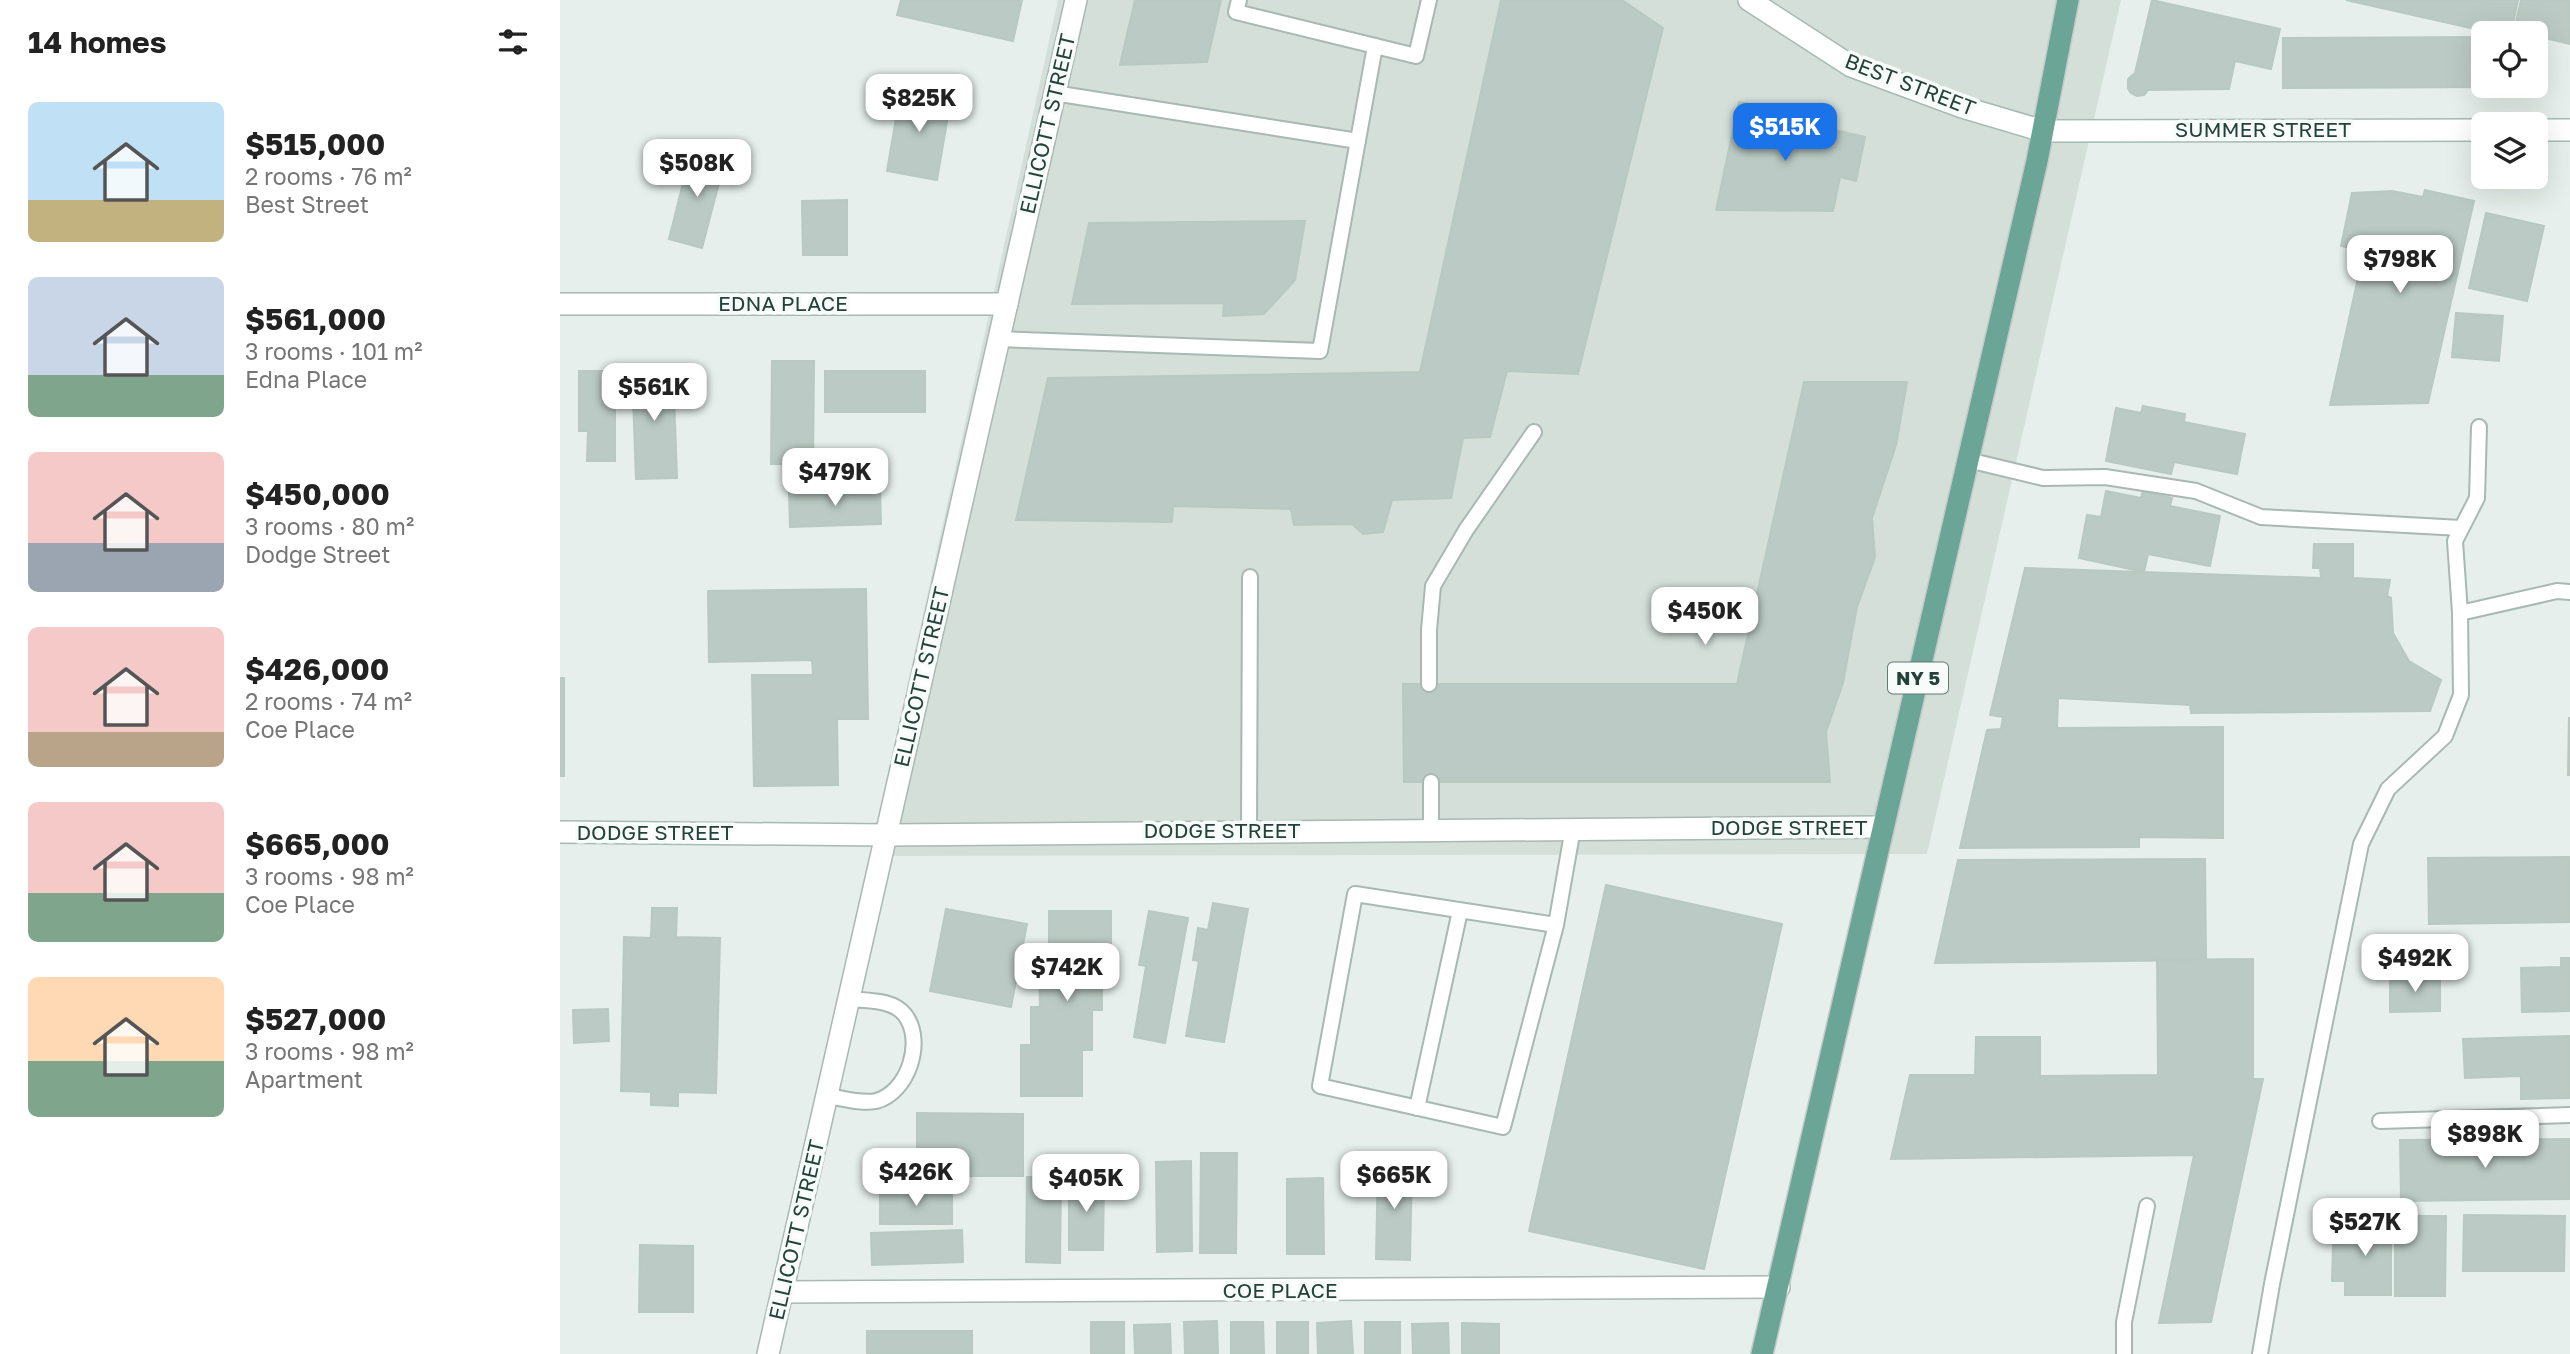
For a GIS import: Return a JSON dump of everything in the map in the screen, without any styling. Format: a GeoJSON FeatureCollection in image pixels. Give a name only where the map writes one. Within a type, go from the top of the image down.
{"type":"FeatureCollection","features":[{"type":"Feature","properties":{"kind":"main road","name":"NY 5"},"geometry":{"type":"LineString","coordinates":[[1762,1354],[2043,131],[2068,0]]}},
{"type":"Feature","properties":{"kind":"street","name":"ELLICOTT STREET"},"geometry":{"type":"LineString","coordinates":[[768,1354],[1076,0]]}},
{"type":"Feature","properties":{"kind":"street","name":"BEST STREET"},"geometry":{"type":"LineString","coordinates":[[1749,0],[1851,66],[1962,107],[2043,131]]}},
{"type":"Feature","properties":{"kind":"street","name":"SUMMER STREET"},"geometry":{"type":"LineString","coordinates":[[2043,131],[2471,130]]}},
{"type":"Feature","properties":{"kind":"street"},"geometry":{"type":"LineString","coordinates":[[2548,130],[2570,130]]}},
{"type":"Feature","properties":{"kind":"street","name":"EDNA PLACE"},"geometry":{"type":"LineString","coordinates":[[560,304],[1007,304]]}},
{"type":"Feature","properties":{"kind":"street","name":"DODGE STREET"},"geometry":{"type":"LineString","coordinates":[[560,832],[886,835],[1883,827]]}},
{"type":"Feature","properties":{"kind":"street","name":"COE PLACE"},"geometry":{"type":"LineString","coordinates":[[782,1293],[1779,1287]]}},
{"type":"Feature","properties":{"kind":"lane"},"geometry":{"type":"LineString","coordinates":[[1239,0],[1236,12],[1416,56],[1429,0]]}},
{"type":"Feature","properties":{"kind":"lane"},"geometry":{"type":"LineString","coordinates":[[999,339],[1320,351],[1376,46]]}},
{"type":"Feature","properties":{"kind":"lane"},"geometry":{"type":"LineString","coordinates":[[1055,93],[1358,141]]}},
{"type":"Feature","properties":{"kind":"lane"},"geometry":{"type":"LineString","coordinates":[[2260,1354],[2361,844],[2388,789],[2445,736],[2461,695],[2460,613],[2455,541],[2477,498],[2479,427]]}},
{"type":"Feature","properties":{"kind":"lane"},"geometry":{"type":"LineString","coordinates":[[1429,684],[1429,630],[1433,586],[1466,530],[1534,432]]}},
{"type":"Feature","properties":{"kind":"lane"},"geometry":{"type":"LineString","coordinates":[[1968,460],[2043,478],[2105,477],[2196,491],[2261,517],[2461,528]]}},
{"type":"Feature","properties":{"kind":"lane"},"geometry":{"type":"LineString","coordinates":[[1249,831],[1250,578]]}},
{"type":"Feature","properties":{"kind":"lane"},"geometry":{"type":"LineString","coordinates":[[2460,613],[2557,591],[2570,592]]}},
{"type":"Feature","properties":{"kind":"lane"},"geometry":{"type":"LineString","coordinates":[[1431,782],[1431,829]]}},
{"type":"Feature","properties":{"kind":"lane"},"geometry":{"type":"LineString","coordinates":[[1556,925],[1355,894],[1320,1086],[1503,1127],[1556,925],[1573,828]]}},
{"type":"Feature","properties":{"kind":"lane"},"geometry":{"type":"LineString","coordinates":[[1417,1108],[1460,911]]}},
{"type":"Feature","properties":{"kind":"lane"},"geometry":{"type":"LineString","coordinates":[[827,1096],[873,1102],[885,1097],[901,1083],[912,1059],[914,1035],[905,1014],[887,1003],[849,999]]}},
{"type":"Feature","properties":{"kind":"lane"},"geometry":{"type":"LineString","coordinates":[[2380,1121],[2570,1115]]}},
{"type":"Feature","properties":{"kind":"lane"},"geometry":{"type":"LineString","coordinates":[[2123,1354],[2124,1321],[2147,1206]]}},
{"type":"Feature","properties":{"kind":"shaded area"},"geometry":{"type":"Polygon","coordinates":[[[1058,0],[2121,0],[1927,854],[870,856],[1058,0]]]}},
{"type":"Feature","properties":{"kind":"building"},"geometry":{"type":"Polygon","coordinates":[[[901,0],[1022,0],[1013,41],[897,15],[901,0]]]}},
{"type":"Feature","properties":{"kind":"building"},"geometry":{"type":"Polygon","coordinates":[[[1135,0],[1221,0],[1207,62],[1120,65],[1135,0]]]}},
{"type":"Feature","properties":{"kind":"building"},"geometry":{"type":"Polygon","coordinates":[[[1501,0],[1622,0],[1663,28],[1578,374],[1507,371],[1490,437],[1463,438],[1451,498],[1392,500],[1383,532],[1363,534],[1352,524],[1294,525],[1291,509],[1173,506],[1172,522],[1016,520],[1048,378],[1420,372],[1501,0]]]}},
{"type":"Feature","properties":{"kind":"building"},"geometry":{"type":"Polygon","coordinates":[[[2152,0],[2280,29],[2271,69],[2235,61],[2229,89],[2148,90],[2144,95],[2137,96],[2131,93],[2128,79],[2135,73],[2152,0]]]}},
{"type":"Feature","properties":{"kind":"building"},"geometry":{"type":"Polygon","coordinates":[[[2346,0],[2518,0],[2514,21],[2471,21],[2471,28],[2346,0]]]}},
{"type":"Feature","properties":{"kind":"building"},"geometry":{"type":"Polygon","coordinates":[[[2521,0],[2570,0],[2570,44],[2548,39],[2548,21],[2516,21],[2521,0]]]}},
{"type":"Feature","properties":{"kind":"building"},"geometry":{"type":"Polygon","coordinates":[[[2471,37],[2471,87],[2283,88],[2283,38],[2471,37]]]}},
{"type":"Feature","properties":{"kind":"building"},"geometry":{"type":"Polygon","coordinates":[[[901,89],[951,98],[937,180],[887,171],[901,89]]]}},
{"type":"Feature","properties":{"kind":"building"},"geometry":{"type":"Polygon","coordinates":[[[1739,102],[1780,111],[1779,117],[1865,137],[1856,181],[1840,177],[1833,211],[1716,210],[1739,102]]]}},
{"type":"Feature","properties":{"kind":"building"},"geometry":{"type":"Polygon","coordinates":[[[691,151],[725,160],[702,248],[669,239],[691,151]]]}},
{"type":"Feature","properties":{"kind":"building"},"geometry":{"type":"Polygon","coordinates":[[[2425,190],[2474,201],[2428,403],[2330,405],[2358,278],[2374,278],[2379,254],[2341,246],[2352,193],[2392,191],[2423,197],[2425,190]]]}},
{"type":"Feature","properties":{"kind":"building"},"geometry":{"type":"Polygon","coordinates":[[[847,200],[847,255],[803,255],[802,201],[847,200]]]}},
{"type":"Feature","properties":{"kind":"building"},"geometry":{"type":"Polygon","coordinates":[[[2486,213],[2544,226],[2527,301],[2469,288],[2486,213]]]}},
{"type":"Feature","properties":{"kind":"building"},"geometry":{"type":"Polygon","coordinates":[[[1305,221],[1295,280],[1264,314],[1223,316],[1224,303],[1072,304],[1089,223],[1305,221]]]}},
{"type":"Feature","properties":{"kind":"building"},"geometry":{"type":"Polygon","coordinates":[[[2456,313],[2503,316],[2499,361],[2452,357],[2456,313]]]}},
{"type":"Feature","properties":{"kind":"building"},"geometry":{"type":"Polygon","coordinates":[[[772,361],[814,361],[813,464],[771,464],[772,361]]]}},
{"type":"Feature","properties":{"kind":"building"},"geometry":{"type":"Polygon","coordinates":[[[673,367],[677,478],[636,479],[632,368],[673,367]]]}},
{"type":"Feature","properties":{"kind":"building"},"geometry":{"type":"Polygon","coordinates":[[[579,371],[615,371],[615,461],[587,461],[588,431],[579,431],[579,371]]]}},
{"type":"Feature","properties":{"kind":"building"},"geometry":{"type":"Polygon","coordinates":[[[825,371],[925,371],[925,412],[825,412],[825,371]]]}},
{"type":"Feature","properties":{"kind":"building"},"geometry":{"type":"Polygon","coordinates":[[[1804,382],[1907,382],[1896,445],[1872,518],[1875,557],[1857,607],[1843,683],[1826,732],[1830,782],[1404,782],[1403,684],[1737,684],[1804,382]]]}},
{"type":"Feature","properties":{"kind":"building"},"geometry":{"type":"Polygon","coordinates":[[[2143,406],[2185,414],[2184,422],[2245,434],[2237,474],[2174,462],[2171,474],[2106,461],[2116,408],[2141,413],[2143,406]]]}},
{"type":"Feature","properties":{"kind":"building"},"geometry":{"type":"Polygon","coordinates":[[[880,489],[881,524],[790,527],[789,492],[880,489]]]}},
{"type":"Feature","properties":{"kind":"building"},"geometry":{"type":"Polygon","coordinates":[[[2106,491],[2141,498],[2143,491],[2172,498],[2170,506],[2220,516],[2210,566],[2148,554],[2144,572],[2079,558],[2087,515],[2101,517],[2106,491]]]}},
{"type":"Feature","properties":{"kind":"building"},"geometry":{"type":"Polygon","coordinates":[[[2314,544],[2353,544],[2353,578],[2390,580],[2387,596],[2391,598],[2393,633],[2409,661],[2441,680],[2430,711],[2191,713],[2190,705],[2058,698],[2057,728],[2223,727],[2223,838],[2139,837],[2139,847],[1960,848],[1987,730],[2001,729],[2003,717],[1990,715],[2025,568],[2321,578],[2320,568],[2313,568],[2314,544]]]}},
{"type":"Feature","properties":{"kind":"building"},"geometry":{"type":"Polygon","coordinates":[[[866,589],[868,719],[837,719],[838,785],[754,786],[752,675],[813,675],[812,660],[709,662],[708,591],[866,589]]]}},
{"type":"Feature","properties":{"kind":"building"},"geometry":{"type":"Polygon","coordinates":[[[560,678],[564,678],[564,776],[560,776],[560,678]]]}},
{"type":"Feature","properties":{"kind":"building"},"geometry":{"type":"Polygon","coordinates":[[[2569,718],[2570,775],[2568,775],[2569,718]]]}},
{"type":"Feature","properties":{"kind":"building"},"geometry":{"type":"Polygon","coordinates":[[[2570,857],[2570,922],[2429,924],[2428,858],[2570,857]]]}},
{"type":"Feature","properties":{"kind":"building"},"geometry":{"type":"Polygon","coordinates":[[[2205,859],[2206,960],[1935,963],[1958,860],[2205,859]]]}},
{"type":"Feature","properties":{"kind":"building"},"geometry":{"type":"Polygon","coordinates":[[[1606,885],[1782,924],[1704,1269],[1529,1231],[1606,885]]]}},
{"type":"Feature","properties":{"kind":"building"},"geometry":{"type":"Polygon","coordinates":[[[1213,903],[1248,909],[1224,1042],[1186,1036],[1199,961],[1193,960],[1198,928],[1208,930],[1213,903]]]}},
{"type":"Feature","properties":{"kind":"building"},"geometry":{"type":"Polygon","coordinates":[[[652,908],[677,908],[676,937],[720,938],[716,1093],[678,1092],[678,1106],[651,1105],[651,1092],[621,1091],[624,937],[651,938],[652,908]]]}},
{"type":"Feature","properties":{"kind":"building"},"geometry":{"type":"Polygon","coordinates":[[[946,909],[1027,924],[1011,1007],[930,991],[946,909]]]}},
{"type":"Feature","properties":{"kind":"building"},"geometry":{"type":"Polygon","coordinates":[[[1049,911],[1111,911],[1111,971],[1102,971],[1102,1010],[1092,1010],[1092,1050],[1082,1050],[1082,1096],[1021,1096],[1021,1045],[1031,1045],[1031,1007],[1040,1007],[1039,966],[1049,966],[1049,911]]]}},
{"type":"Feature","properties":{"kind":"building"},"geometry":{"type":"Polygon","coordinates":[[[1149,911],[1188,918],[1165,1043],[1134,1037],[1146,966],[1139,965],[1149,911]]]}},
{"type":"Feature","properties":{"kind":"building"},"geometry":{"type":"Polygon","coordinates":[[[2561,958],[2570,958],[2570,1011],[2522,1012],[2521,968],[2561,967],[2561,958]]]}},
{"type":"Feature","properties":{"kind":"building"},"geometry":{"type":"Polygon","coordinates":[[[2253,959],[2253,1079],[2263,1079],[2211,1322],[2159,1323],[2194,1155],[1891,1159],[1910,1075],[1975,1075],[1976,1037],[2040,1037],[2040,1076],[2158,1075],[2157,960],[2253,959]]]}},
{"type":"Feature","properties":{"kind":"building"},"geometry":{"type":"Polygon","coordinates":[[[2390,976],[2440,977],[2440,1011],[2390,1012],[2390,976]]]}},
{"type":"Feature","properties":{"kind":"building"},"geometry":{"type":"Polygon","coordinates":[[[608,1009],[609,1041],[574,1043],[573,1010],[608,1009]]]}},
{"type":"Feature","properties":{"kind":"building"},"geometry":{"type":"Polygon","coordinates":[[[2570,1036],[2570,1098],[2521,1099],[2521,1076],[2465,1078],[2463,1039],[2570,1036]]]}},
{"type":"Feature","properties":{"kind":"building"},"geometry":{"type":"Polygon","coordinates":[[[917,1113],[1023,1114],[1023,1176],[917,1176],[917,1113]]]}},
{"type":"Feature","properties":{"kind":"building"},"geometry":{"type":"Polygon","coordinates":[[[2570,1139],[2570,1199],[2401,1201],[2400,1140],[2570,1139]]]}},
{"type":"Feature","properties":{"kind":"building"},"geometry":{"type":"Polygon","coordinates":[[[1201,1153],[1237,1153],[1236,1253],[1200,1253],[1201,1153]]]}},
{"type":"Feature","properties":{"kind":"building"},"geometry":{"type":"Polygon","coordinates":[[[1191,1161],[1192,1251],[1157,1252],[1156,1162],[1191,1161]]]}},
{"type":"Feature","properties":{"kind":"building"},"geometry":{"type":"Polygon","coordinates":[[[1378,1163],[1412,1163],[1410,1260],[1376,1259],[1378,1163]]]}},
{"type":"Feature","properties":{"kind":"building"},"geometry":{"type":"Polygon","coordinates":[[[1027,1177],[1061,1177],[1060,1263],[1026,1262],[1027,1177]]]}},
{"type":"Feature","properties":{"kind":"building"},"geometry":{"type":"Polygon","coordinates":[[[1323,1178],[1324,1254],[1287,1254],[1287,1179],[1323,1178]]]}},
{"type":"Feature","properties":{"kind":"building"},"geometry":{"type":"Polygon","coordinates":[[[1069,1179],[1104,1179],[1103,1250],[1069,1250],[1069,1179]]]}},
{"type":"Feature","properties":{"kind":"building"},"geometry":{"type":"Polygon","coordinates":[[[880,1191],[952,1192],[952,1224],[880,1224],[880,1191]]]}},
{"type":"Feature","properties":{"kind":"building"},"geometry":{"type":"Polygon","coordinates":[[[2464,1215],[2565,1216],[2564,1271],[2463,1271],[2464,1215]]]}},
{"type":"Feature","properties":{"kind":"building"},"geometry":{"type":"Polygon","coordinates":[[[2395,1216],[2446,1216],[2445,1296],[2395,1296],[2395,1216]]]}},
{"type":"Feature","properties":{"kind":"building"},"geometry":{"type":"Polygon","coordinates":[[[2347,1219],[2391,1220],[2391,1295],[2345,1295],[2345,1281],[2332,1281],[2333,1245],[2347,1245],[2347,1219]]]}},
{"type":"Feature","properties":{"kind":"building"},"geometry":{"type":"Polygon","coordinates":[[[962,1230],[963,1262],[872,1265],[871,1233],[962,1230]]]}},
{"type":"Feature","properties":{"kind":"building"},"geometry":{"type":"Polygon","coordinates":[[[640,1245],[693,1246],[693,1312],[639,1312],[640,1245]]]}},
{"type":"Feature","properties":{"kind":"building"},"geometry":{"type":"Polygon","coordinates":[[[1217,1321],[1218,1354],[1185,1354],[1184,1322],[1217,1321]]]}},
{"type":"Feature","properties":{"kind":"building"},"geometry":{"type":"Polygon","coordinates":[[[1351,1321],[1353,1354],[1318,1354],[1317,1323],[1351,1321]]]}},
{"type":"Feature","properties":{"kind":"building"},"geometry":{"type":"Polygon","coordinates":[[[1091,1322],[1124,1322],[1124,1354],[1091,1354],[1091,1322]]]}},
{"type":"Feature","properties":{"kind":"building"},"geometry":{"type":"Polygon","coordinates":[[[1231,1322],[1263,1322],[1264,1354],[1231,1354],[1231,1322]]]}},
{"type":"Feature","properties":{"kind":"building"},"geometry":{"type":"Polygon","coordinates":[[[1277,1322],[1308,1322],[1308,1354],[1277,1354],[1277,1322]]]}},
{"type":"Feature","properties":{"kind":"building"},"geometry":{"type":"Polygon","coordinates":[[[1365,1322],[1400,1322],[1400,1354],[1365,1354],[1365,1322]]]}},
{"type":"Feature","properties":{"kind":"building"},"geometry":{"type":"Polygon","coordinates":[[[1448,1323],[1449,1354],[1413,1354],[1412,1324],[1448,1323]]]}},
{"type":"Feature","properties":{"kind":"building"},"geometry":{"type":"Polygon","coordinates":[[[1462,1323],[1499,1324],[1499,1354],[1462,1354],[1462,1323]]]}},
{"type":"Feature","properties":{"kind":"building"},"geometry":{"type":"Polygon","coordinates":[[[1170,1324],[1171,1354],[1135,1354],[1134,1325],[1170,1324]]]}},
{"type":"Feature","properties":{"kind":"building"},"geometry":{"type":"Polygon","coordinates":[[[867,1331],[972,1331],[972,1354],[867,1354],[867,1331]]]}}]}
